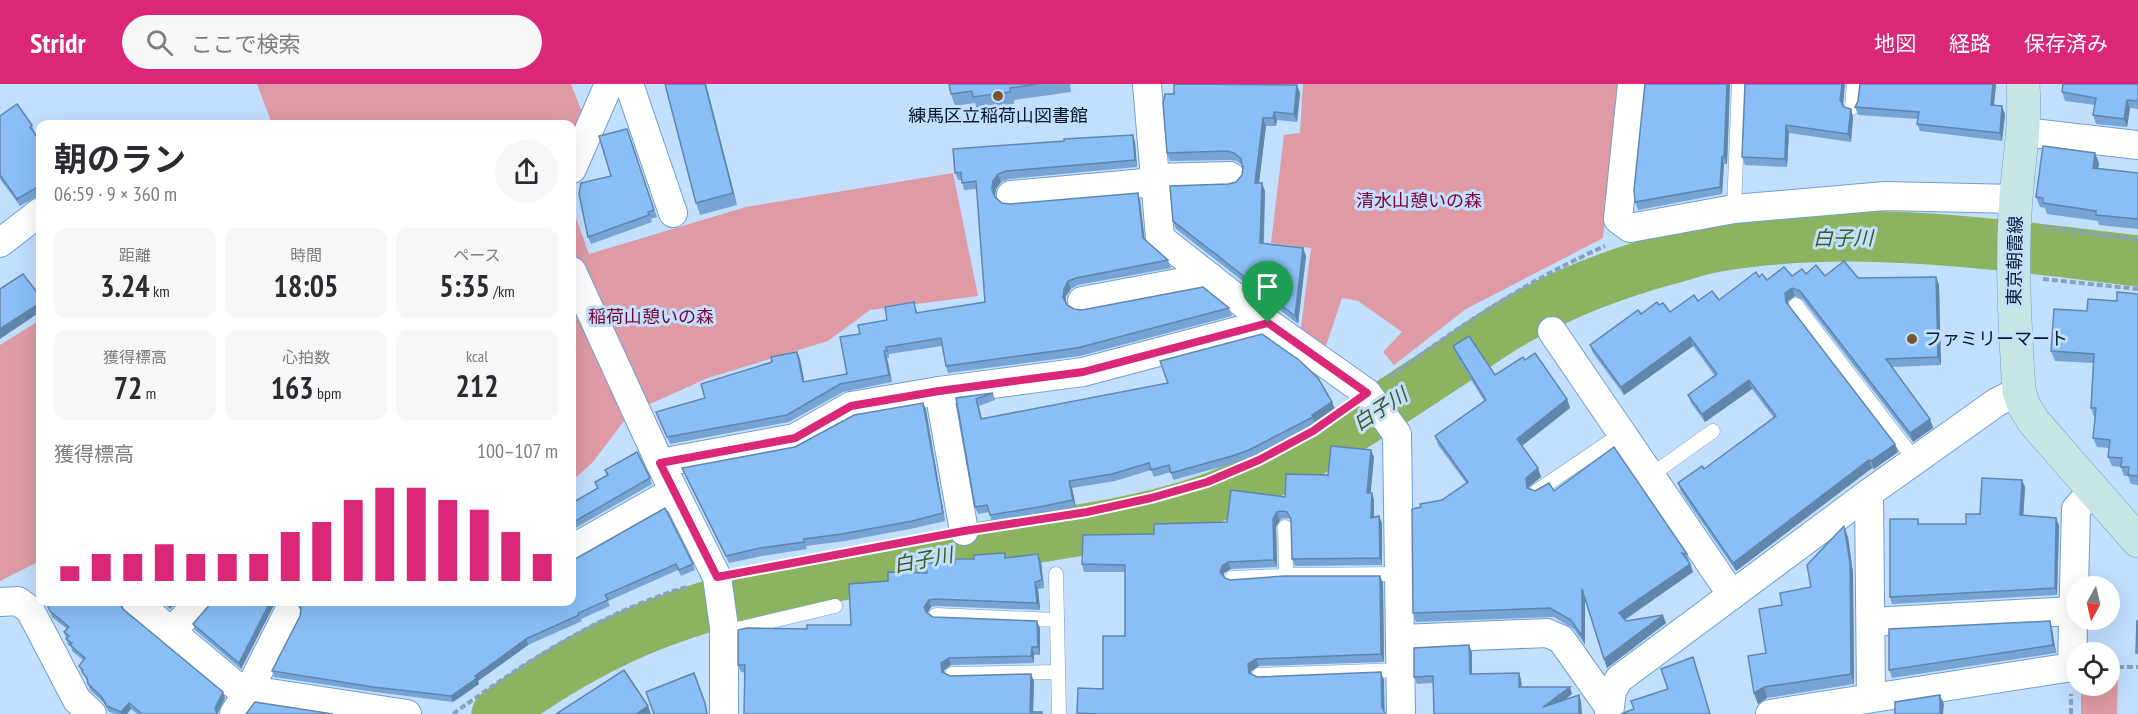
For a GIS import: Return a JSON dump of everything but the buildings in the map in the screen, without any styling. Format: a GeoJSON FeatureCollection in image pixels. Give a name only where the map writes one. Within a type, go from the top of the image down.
{"type":"FeatureCollection","features":[{"type":"Feature","properties":{"kind":"main road","name":"東京朝霞線"},"geometry":{"type":"LineString","coordinates":[[2023,84],[2024,132],[2016,214],[2014,278],[2019,391],[2034,422],[2138,541]]}},
{"type":"Feature","properties":{"kind":"street"},"geometry":{"type":"LineString","coordinates":[[576,160],[609,84]]}},
{"type":"Feature","properties":{"kind":"street"},"geometry":{"type":"LineString","coordinates":[[629,84],[673,213]]}},
{"type":"Feature","properties":{"kind":"street"},"geometry":{"type":"LineString","coordinates":[[1147,84],[1160,238],[1268,323],[1369,396],[1397,434],[1401,714]]}},
{"type":"Feature","properties":{"kind":"street"},"geometry":{"type":"LineString","coordinates":[[1632,84],[1618,219],[1630,228],[1734,209],[1885,196],[2016,214]]}},
{"type":"Feature","properties":{"kind":"street"},"geometry":{"type":"LineString","coordinates":[[2024,132],[2138,145]]}},
{"type":"Feature","properties":{"kind":"street"},"geometry":{"type":"LineString","coordinates":[[1011,195],[1155,180],[1230,176]]}},
{"type":"Feature","properties":{"kind":"street"},"geometry":{"type":"LineString","coordinates":[[4,230],[36,214]]}},
{"type":"Feature","properties":{"kind":"street"},"geometry":{"type":"LineString","coordinates":[[1082,301],[1210,278]]}},
{"type":"Feature","properties":{"kind":"street"},"geometry":{"type":"LineString","coordinates":[[576,280],[660,463],[718,580],[724,629],[724,714]]}},
{"type":"Feature","properties":{"kind":"street"},"geometry":{"type":"LineString","coordinates":[[660,463],[795,438],[851,406],[939,391],[1083,372],[1268,323]]}},
{"type":"Feature","properties":{"kind":"street"},"geometry":{"type":"LineString","coordinates":[[1552,331],[1732,595]]}},
{"type":"Feature","properties":{"kind":"street"},"geometry":{"type":"LineString","coordinates":[[939,391],[964,531]]}},
{"type":"Feature","properties":{"kind":"street"},"geometry":{"type":"LineString","coordinates":[[1609,711],[1612,691],[1619,679],[1869,493],[1997,402],[2019,391]]}},
{"type":"Feature","properties":{"kind":"street"},"geometry":{"type":"LineString","coordinates":[[2074,576],[2076,509],[2093,490]]}},
{"type":"Feature","properties":{"kind":"street"},"geometry":{"type":"LineString","coordinates":[[576,547],[674,491]]}},
{"type":"Feature","properties":{"kind":"street"},"geometry":{"type":"LineString","coordinates":[[1869,493],[1870,622],[1875,703]]}},
{"type":"Feature","properties":{"kind":"street"},"geometry":{"type":"LineString","coordinates":[[0,602],[18,601],[30,610],[77,700],[92,714]]}},
{"type":"Feature","properties":{"kind":"street"},"geometry":{"type":"LineString","coordinates":[[141,606],[172,631],[243,699],[407,714]]}},
{"type":"Feature","properties":{"kind":"street"},"geometry":{"type":"LineString","coordinates":[[172,631],[196,606]]}},
{"type":"Feature","properties":{"kind":"street"},"geometry":{"type":"LineString","coordinates":[[1870,622],[2066,611]]}},
{"type":"Feature","properties":{"kind":"street"},"geometry":{"type":"LineString","coordinates":[[243,699],[287,615]]}},
{"type":"Feature","properties":{"kind":"street"},"geometry":{"type":"LineString","coordinates":[[1770,714],[1875,703],[2072,667],[2073,630]]}},
{"type":"Feature","properties":{"kind":"street"},"geometry":{"type":"LineString","coordinates":[[1401,639],[1547,633],[1561,639],[1609,711]]}},
{"type":"Feature","properties":{"kind":"lane"},"geometry":{"type":"LineString","coordinates":[[1734,209],[1739,84]]}},
{"type":"Feature","properties":{"kind":"lane"},"geometry":{"type":"LineString","coordinates":[[1852,108],[1854,84]]}},
{"type":"Feature","properties":{"kind":"lane"},"geometry":{"type":"LineString","coordinates":[[1796,305],[1915,460]]}},
{"type":"Feature","properties":{"kind":"lane"},"geometry":{"type":"LineString","coordinates":[[1650,476],[1713,431]]}},
{"type":"Feature","properties":{"kind":"lane"},"geometry":{"type":"LineString","coordinates":[[1538,491],[1621,434]]}},
{"type":"Feature","properties":{"kind":"lane"},"geometry":{"type":"LineString","coordinates":[[1285,527],[1287,573]]}},
{"type":"Feature","properties":{"kind":"lane"},"geometry":{"type":"LineString","coordinates":[[1232,578],[1281,576],[1287,573],[1400,574]]}},
{"type":"Feature","properties":{"kind":"lane"},"geometry":{"type":"LineString","coordinates":[[1056,574],[1059,714]]}},
{"type":"Feature","properties":{"kind":"lane"},"geometry":{"type":"LineString","coordinates":[[724,629],[835,606]]}},
{"type":"Feature","properties":{"kind":"lane"},"geometry":{"type":"LineString","coordinates":[[936,615],[1057,620]]}},
{"type":"Feature","properties":{"kind":"lane"},"geometry":{"type":"LineString","coordinates":[[1259,675],[1402,670]]}},
{"type":"Feature","properties":{"kind":"lane"},"geometry":{"type":"LineString","coordinates":[[952,674],[1058,672]]}},
{"type":"Feature","properties":{"kind":"path"},"geometry":{"type":"LineString","coordinates":[[453,714],[548,649],[664,593],[718,580],[964,531],[1087,512],[1151,498],[1207,482],[1259,460],[1313,431],[1369,396],[1418,356],[1476,318],[1572,261],[1610,243]]}},
{"type":"Feature","properties":{"kind":"path"},"geometry":{"type":"LineString","coordinates":[[2014,278],[2138,289]]}},
{"type":"Feature","properties":{"kind":"path"},"geometry":{"type":"LineString","coordinates":[[2120,667],[2138,667]]}},
{"type":"Feature","properties":{"kind":"green space"},"geometry":{"type":"Polygon","coordinates":[[[257,84],[571,84],[585,120],[576,139],[576,120],[270,120],[257,84]]]}},
{"type":"Feature","properties":{"kind":"green space","name":"清水山憩いの森"},"geometry":{"type":"Polygon","coordinates":[[[1303,84],[1617,84],[1603,238],[1466,309],[1394,365],[1383,352],[1402,332],[1358,301],[1342,298],[1324,352],[1300,336],[1311,248],[1271,243],[1284,135],[1300,133],[1303,84]]]}},
{"type":"Feature","properties":{"kind":"green space","name":"稲荷山憩いの森"},"geometry":{"type":"Polygon","coordinates":[[[953,173],[978,296],[870,310],[828,341],[708,378],[630,413],[593,462],[576,477],[576,218],[589,254],[746,207],[953,173]]]}},
{"type":"Feature","properties":{"kind":"green space"},"geometry":{"type":"Polygon","coordinates":[[[36,322],[36,563],[0,581],[0,345],[36,322]]]}},
{"type":"Feature","properties":{"kind":"green space"},"geometry":{"type":"Polygon","coordinates":[[[2081,696],[2117,696],[2117,714],[2081,714],[2081,696]]]}},
{"type":"Feature","properties":{"kind":"waterway","name":"白子川"},"geometry":{"type":"LineString","coordinates":[[497,714],[559,672],[608,645],[653,625],[711,605],[831,577],[1146,517],[1220,495],[1280,468],[1338,436],[1503,328],[1540,307],[1578,290],[1656,262],[1719,246],[1770,239],[1823,236],[1875,236],[1982,243],[2138,261]]}},
{"type":"Feature","properties":{"kind":"place","name":"練馬区立稲荷山図書館"},"geometry":{"type":"Point","coordinates":[998,96]}},
{"type":"Feature","properties":{"kind":"place","name":"ファミリーマート"},"geometry":{"type":"Point","coordinates":[1912,339]}},
{"type":"Feature","properties":{"kind":"route"},"geometry":{"type":"LineString","coordinates":[[1268,323],[1367,393],[1313,431],[1259,460],[1207,482],[1151,498],[1087,512],[964,531],[717,577],[660,463],[795,438],[851,406],[939,391],[1083,372],[1268,323]]}}]}
